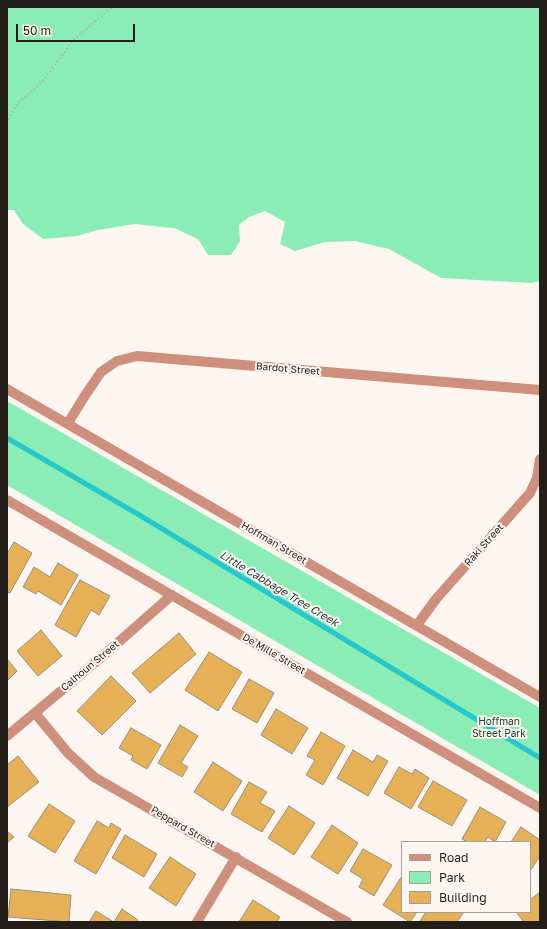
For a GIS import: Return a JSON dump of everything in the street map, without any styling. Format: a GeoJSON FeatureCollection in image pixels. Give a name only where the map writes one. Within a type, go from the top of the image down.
{"type":"FeatureCollection","features":[{"type":"Feature","properties":{"kind":"street","name":"Bardot Street"},"geometry":{"type":"LineString","coordinates":[[68,423],[101,372],[117,361],[137,356],[540,390]]}},
{"type":"Feature","properties":{"kind":"street","name":"Hoffman Street"},"geometry":{"type":"LineString","coordinates":[[7,389],[540,697]]}},
{"type":"Feature","properties":{"kind":"street","name":"Raki Street"},"geometry":{"type":"LineString","coordinates":[[417,625],[436,599],[522,504],[539,478],[540,459]]}},
{"type":"Feature","properties":{"kind":"street","name":"De Mille Street"},"geometry":{"type":"LineString","coordinates":[[7,500],[540,808]]}},
{"type":"Feature","properties":{"kind":"street","name":"Calhoun Street"},"geometry":{"type":"LineString","coordinates":[[7,736],[172,595]]}},
{"type":"Feature","properties":{"kind":"street","name":"Peppard Street"},"geometry":{"type":"LineString","coordinates":[[35,713],[68,754],[94,777],[236,857],[347,922]]}},
{"type":"Feature","properties":{"kind":"street"},"geometry":{"type":"LineString","coordinates":[[197,922],[236,857]]}},
{"type":"Feature","properties":{"kind":"path"},"geometry":{"type":"LineString","coordinates":[[7,124],[16,105],[42,82],[71,42],[112,7]]}},
{"type":"Feature","properties":{"kind":"green space"},"geometry":{"type":"Polygon","coordinates":[[[7,7],[540,7],[540,281],[532,283],[441,278],[389,249],[355,241],[325,242],[295,251],[280,244],[285,222],[265,211],[249,217],[239,225],[240,241],[231,255],[208,255],[198,239],[174,228],[134,224],[98,230],[77,236],[43,239],[23,224],[14,210],[7,210],[7,7]]]}},
{"type":"Feature","properties":{"kind":"green space","name":"Hoffman Street Park"},"geometry":{"type":"Polygon","coordinates":[[[7,401],[540,708],[540,795],[7,485],[7,401]]]}},
{"type":"Feature","properties":{"kind":"building"},"geometry":{"type":"Polygon","coordinates":[[[14,542],[32,553],[10,593],[7,592],[7,554],[14,542]]]}},
{"type":"Feature","properties":{"kind":"building"},"geometry":{"type":"Polygon","coordinates":[[[58,563],[78,575],[61,605],[38,591],[36,594],[23,587],[34,567],[50,577],[58,563]]]}},
{"type":"Feature","properties":{"kind":"building"},"geometry":{"type":"Polygon","coordinates":[[[80,580],[110,596],[99,615],[91,610],[76,637],[55,625],[80,580]]]}},
{"type":"Feature","properties":{"kind":"building"},"geometry":{"type":"Polygon","coordinates":[[[41,630],[62,656],[38,676],[17,651],[41,630]]]}},
{"type":"Feature","properties":{"kind":"building"},"geometry":{"type":"Polygon","coordinates":[[[179,633],[196,654],[150,693],[132,673],[179,633]]]}},
{"type":"Feature","properties":{"kind":"building"},"geometry":{"type":"Polygon","coordinates":[[[209,652],[242,672],[218,711],[185,690],[209,652]]]}},
{"type":"Feature","properties":{"kind":"building"},"geometry":{"type":"Polygon","coordinates":[[[7,659],[17,671],[7,681],[7,659]]]}},
{"type":"Feature","properties":{"kind":"building"},"geometry":{"type":"Polygon","coordinates":[[[111,676],[136,701],[102,735],[77,711],[111,676]]]}},
{"type":"Feature","properties":{"kind":"building"},"geometry":{"type":"Polygon","coordinates":[[[249,679],[274,693],[257,723],[232,709],[249,679]]]}},
{"type":"Feature","properties":{"kind":"building"},"geometry":{"type":"Polygon","coordinates":[[[276,709],[308,728],[292,754],[261,735],[276,709]]]}},
{"type":"Feature","properties":{"kind":"building"},"geometry":{"type":"Polygon","coordinates":[[[180,725],[198,736],[181,763],[188,767],[182,777],[158,763],[180,725]]]}},
{"type":"Feature","properties":{"kind":"building"},"geometry":{"type":"Polygon","coordinates":[[[131,728],[161,745],[147,769],[131,760],[133,756],[119,748],[131,728]]]}},
{"type":"Feature","properties":{"kind":"building"},"geometry":{"type":"Polygon","coordinates":[[[321,732],[345,746],[323,785],[306,775],[315,760],[307,756],[321,732]]]}},
{"type":"Feature","properties":{"kind":"building"},"geometry":{"type":"Polygon","coordinates":[[[353,750],[373,762],[377,755],[388,761],[368,796],[337,778],[353,750]]]}},
{"type":"Feature","properties":{"kind":"building"},"geometry":{"type":"Polygon","coordinates":[[[18,756],[39,782],[7,807],[7,765],[18,756]]]}},
{"type":"Feature","properties":{"kind":"building"},"geometry":{"type":"Polygon","coordinates":[[[213,762],[242,781],[223,811],[194,792],[213,762]]]}},
{"type":"Feature","properties":{"kind":"building"},"geometry":{"type":"Polygon","coordinates":[[[399,767],[412,774],[415,769],[429,778],[411,809],[384,793],[399,767]]]}},
{"type":"Feature","properties":{"kind":"building"},"geometry":{"type":"Polygon","coordinates":[[[433,781],[467,800],[452,826],[418,807],[433,781]]]}},
{"type":"Feature","properties":{"kind":"building"},"geometry":{"type":"Polygon","coordinates":[[[249,782],[267,792],[260,803],[275,811],[262,832],[231,814],[249,782]]]}},
{"type":"Feature","properties":{"kind":"building"},"geometry":{"type":"Polygon","coordinates":[[[49,804],[75,821],[55,853],[28,836],[49,804]]]}},
{"type":"Feature","properties":{"kind":"building"},"geometry":{"type":"Polygon","coordinates":[[[289,806],[315,823],[294,855],[268,838],[289,806]]]}},
{"type":"Feature","properties":{"kind":"building"},"geometry":{"type":"Polygon","coordinates":[[[480,807],[506,822],[496,841],[488,837],[486,841],[465,841],[462,839],[480,807]]]}},
{"type":"Feature","properties":{"kind":"building"},"geometry":{"type":"Polygon","coordinates":[[[97,821],[109,828],[111,823],[121,829],[96,874],[74,861],[97,821]]]}},
{"type":"Feature","properties":{"kind":"building"},"geometry":{"type":"Polygon","coordinates":[[[332,825],[358,843],[338,874],[311,857],[332,825]]]}},
{"type":"Feature","properties":{"kind":"building"},"geometry":{"type":"Polygon","coordinates":[[[521,827],[540,840],[540,856],[531,870],[531,841],[512,841],[521,827]]]}},
{"type":"Feature","properties":{"kind":"building"},"geometry":{"type":"Polygon","coordinates":[[[7,831],[14,837],[7,843],[7,831]]]}},
{"type":"Feature","properties":{"kind":"building"},"geometry":{"type":"Polygon","coordinates":[[[125,835],[157,854],[144,877],[112,858],[125,835]]]}},
{"type":"Feature","properties":{"kind":"building"},"geometry":{"type":"Polygon","coordinates":[[[363,849],[392,865],[374,896],[359,887],[363,879],[350,871],[363,849]]]}},
{"type":"Feature","properties":{"kind":"building"},"geometry":{"type":"Polygon","coordinates":[[[170,857],[196,874],[176,906],[149,888],[170,857]]]}},
{"type":"Feature","properties":{"kind":"building"},"geometry":{"type":"Polygon","coordinates":[[[401,878],[401,913],[416,913],[410,922],[383,905],[401,878]]]}},
{"type":"Feature","properties":{"kind":"building"},"geometry":{"type":"Polygon","coordinates":[[[11,889],[71,895],[69,922],[8,917],[11,889]]]}},
{"type":"Feature","properties":{"kind":"building"},"geometry":{"type":"Polygon","coordinates":[[[540,892],[540,922],[524,922],[517,913],[531,913],[531,899],[540,892]]]}},
{"type":"Feature","properties":{"kind":"building"},"geometry":{"type":"Polygon","coordinates":[[[253,900],[280,917],[277,922],[239,922],[253,900]]]}},
{"type":"Feature","properties":{"kind":"building"},"geometry":{"type":"Polygon","coordinates":[[[122,909],[138,920],[137,922],[114,922],[122,909]]]}},
{"type":"Feature","properties":{"kind":"building"},"geometry":{"type":"Polygon","coordinates":[[[96,911],[114,922],[89,922],[96,911]]]}},
{"type":"Feature","properties":{"kind":"building"},"geometry":{"type":"Polygon","coordinates":[[[425,913],[463,913],[457,922],[420,921],[425,913]]]}},
{"type":"Feature","properties":{"kind":"waterway","name":"Little Cabbage Tree Creek"},"geometry":{"type":"LineString","coordinates":[[7,438],[141,516],[540,758]]}}]}
